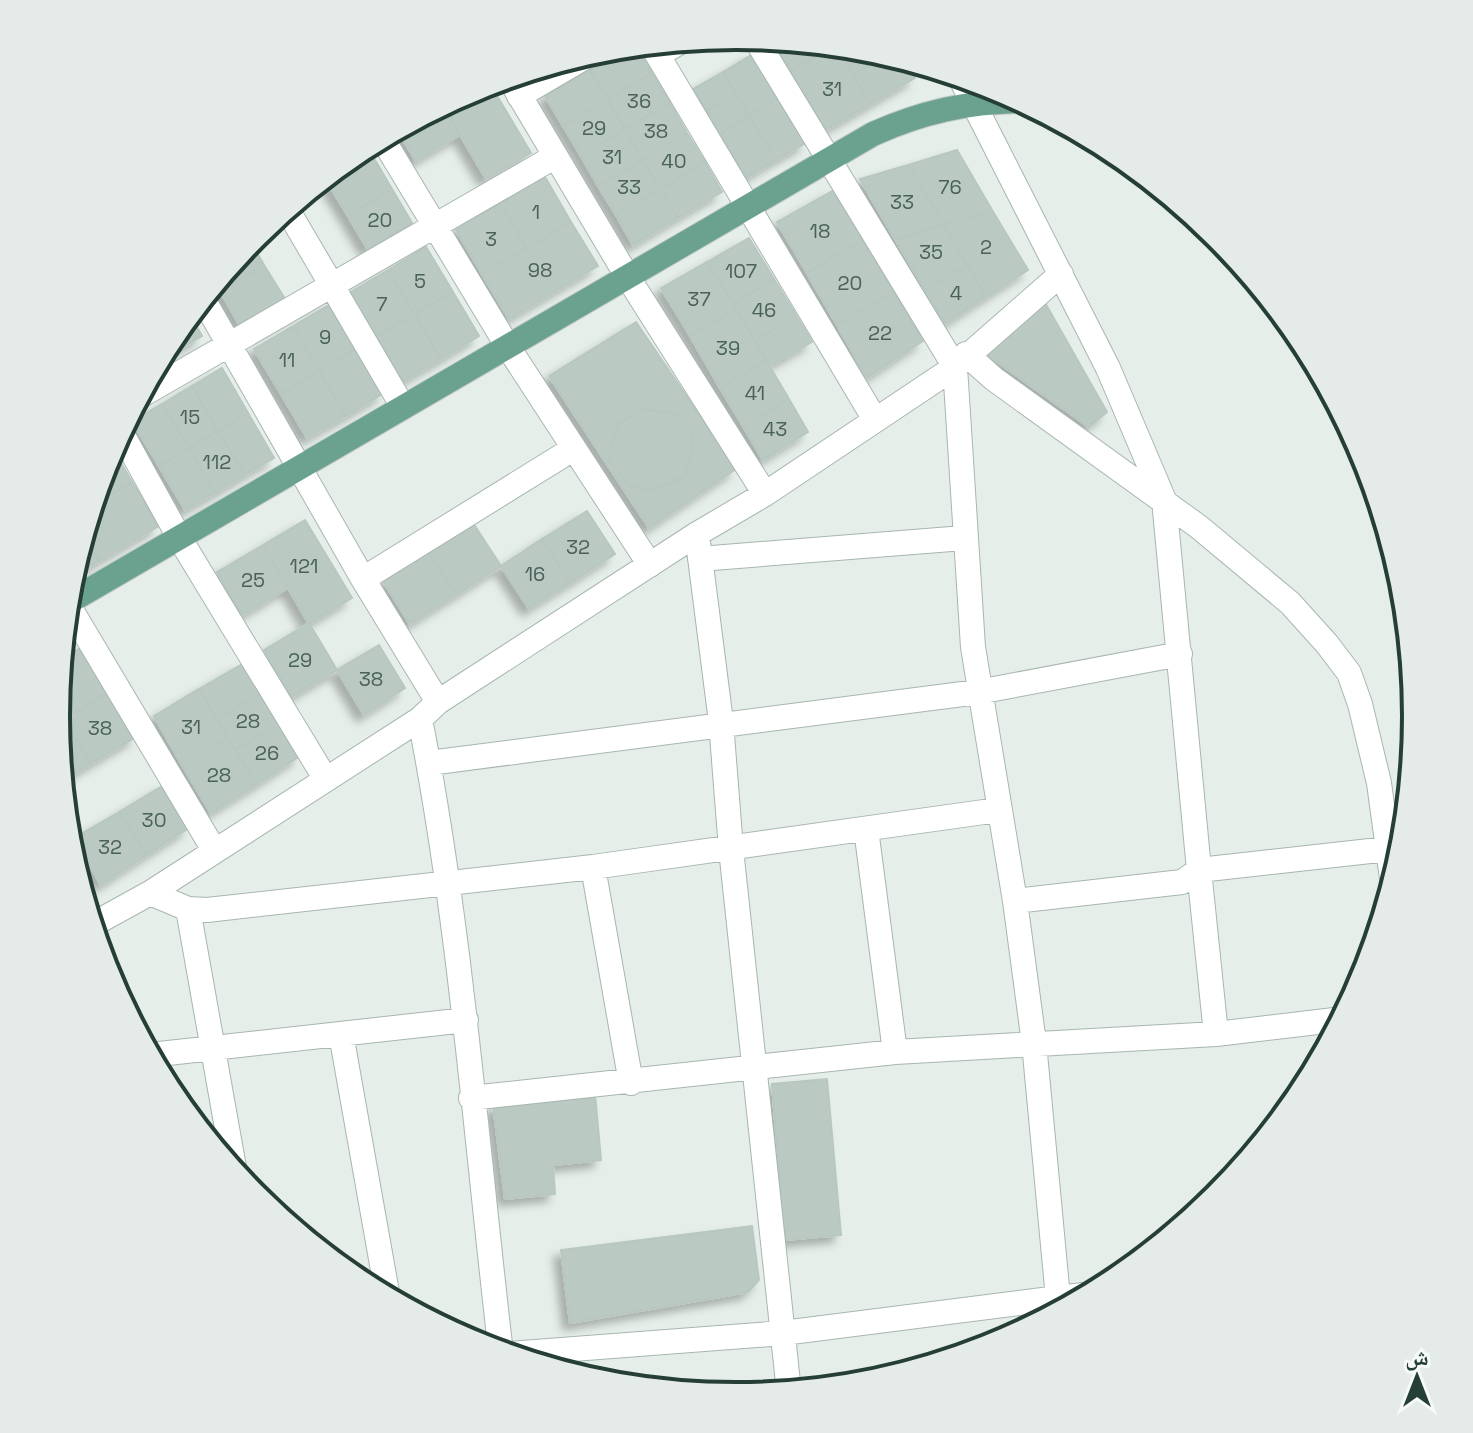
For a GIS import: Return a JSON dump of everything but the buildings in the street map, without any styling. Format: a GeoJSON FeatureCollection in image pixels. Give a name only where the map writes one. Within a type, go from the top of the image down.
{"type":"FeatureCollection","features":[{"type":"Feature","properties":{"kind":"main road"},"geometry":{"type":"LineString","coordinates":[[82,595],[828,160],[904,120],[975,101],[992,101]]}},
{"type":"Feature","properties":{"kind":"street"},"geometry":{"type":"LineString","coordinates":[[763,51],[828,160],[961,360],[1164,500],[1290,603],[1349,673],[1379,783],[1389,853]]}},
{"type":"Feature","properties":{"kind":"street"},"geometry":{"type":"LineString","coordinates":[[657,55],[874,418]]}},
{"type":"Feature","properties":{"kind":"street"},"geometry":{"type":"LineString","coordinates":[[515,88],[627,276],[765,494]]}},
{"type":"Feature","properties":{"kind":"street"},"geometry":{"type":"LineString","coordinates":[[970,92],[1108,368],[1164,500],[1216,1034]]}},
{"type":"Feature","properties":{"kind":"street"},"geometry":{"type":"LineString","coordinates":[[388,148],[508,347],[650,565]]}},
{"type":"Feature","properties":{"kind":"street"},"geometry":{"type":"LineString","coordinates":[[157,386],[554,157]]}},
{"type":"Feature","properties":{"kind":"street"},"geometry":{"type":"LineString","coordinates":[[293,219],[403,407]]}},
{"type":"Feature","properties":{"kind":"street"},"geometry":{"type":"LineString","coordinates":[[100,913],[150,893],[697,534],[765,494],[961,360],[1061,274]]}},
{"type":"Feature","properties":{"kind":"street"},"geometry":{"type":"LineString","coordinates":[[209,310],[363,579],[429,710],[429,763],[466,1020],[471,1098],[499,1339]]}},
{"type":"Feature","properties":{"kind":"street"},"geometry":{"type":"LineString","coordinates":[[961,360],[964,538],[978,692],[1015,901],[1034,1043],[1058,1300]]}},
{"type":"Feature","properties":{"kind":"street"},"geometry":{"type":"LineString","coordinates":[[128,445],[180,539],[325,778]]}},
{"type":"Feature","properties":{"kind":"street"},"geometry":{"type":"LineString","coordinates":[[363,579],[573,449]]}},
{"type":"Feature","properties":{"kind":"street"},"geometry":{"type":"LineString","coordinates":[[697,534],[721,722],[731,849],[788,1381]]}},
{"type":"Feature","properties":{"kind":"street"},"geometry":{"type":"LineString","coordinates":[[700,559],[964,538]]}},
{"type":"Feature","properties":{"kind":"street"},"geometry":{"type":"LineString","coordinates":[[77,621],[214,850]]}},
{"type":"Feature","properties":{"kind":"street"},"geometry":{"type":"LineString","coordinates":[[429,763],[721,722],[978,692],[1180,654]]}},
{"type":"Feature","properties":{"kind":"street"},"geometry":{"type":"LineString","coordinates":[[150,893],[188,909],[448,885],[731,849],[998,810]]}},
{"type":"Feature","properties":{"kind":"street"},"geometry":{"type":"LineString","coordinates":[[866,829],[895,1052]]}},
{"type":"Feature","properties":{"kind":"street"},"geometry":{"type":"LineString","coordinates":[[1015,901],[1182,882],[1199,870],[1388,849]]}},
{"type":"Feature","properties":{"kind":"street"},"geometry":{"type":"LineString","coordinates":[[593,867],[631,1083]]}},
{"type":"Feature","properties":{"kind":"street"},"geometry":{"type":"LineString","coordinates":[[188,909],[232,1152]]}},
{"type":"Feature","properties":{"kind":"street"},"geometry":{"type":"LineString","coordinates":[[161,1054],[466,1020]]}},
{"type":"Feature","properties":{"kind":"street"},"geometry":{"type":"LineString","coordinates":[[471,1098],[895,1052],[1216,1034],[1329,1021]]}},
{"type":"Feature","properties":{"kind":"street"},"geometry":{"type":"LineString","coordinates":[[341,1034],[385,1283]]}},
{"type":"Feature","properties":{"kind":"street"},"geometry":{"type":"LineString","coordinates":[[535,1352],[783,1333],[1046,1306]]}}]}
